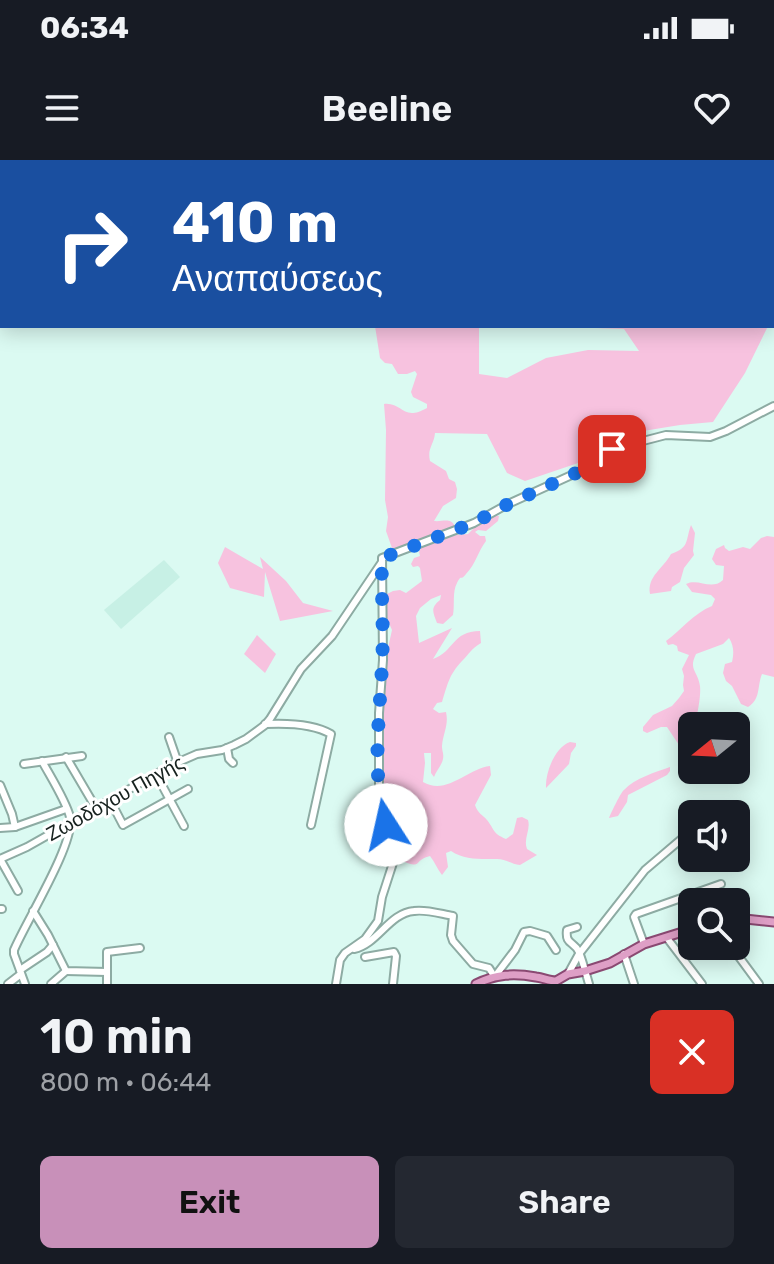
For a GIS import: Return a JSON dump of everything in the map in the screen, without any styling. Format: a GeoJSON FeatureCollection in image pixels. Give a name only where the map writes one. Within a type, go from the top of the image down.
{"type":"FeatureCollection","features":[{"type":"Feature","properties":{"kind":"main road"},"geometry":{"type":"LineString","coordinates":[[750,921],[773,925]]}},
{"type":"Feature","properties":{"kind":"main road"},"geometry":{"type":"LineString","coordinates":[[476,984],[493,978],[534,976],[554,983],[568,974],[610,963],[644,944],[678,934]]}},
{"type":"Feature","properties":{"kind":"street"},"geometry":{"type":"LineString","coordinates":[[336,984],[340,960],[365,939],[378,921],[393,863],[394,852],[379,793],[382,558],[474,523],[609,458],[612,449],[666,435],[710,437],[774,406]]}},
{"type":"Feature","properties":{"kind":"street","name":"Ζωοδόχου Πηγής"},"geometry":{"type":"LineString","coordinates":[[0,859],[156,774],[197,754],[227,748],[265,725],[301,669],[332,636],[382,562]]}},
{"type":"Feature","properties":{"kind":"street"},"geometry":{"type":"LineString","coordinates":[[373,576],[382,581]]}},
{"type":"Feature","properties":{"kind":"street"},"geometry":{"type":"LineString","coordinates":[[265,725],[298,726],[331,734],[311,825]]}},
{"type":"Feature","properties":{"kind":"street"},"geometry":{"type":"LineString","coordinates":[[169,737],[178,763]]}},
{"type":"Feature","properties":{"kind":"street"},"geometry":{"type":"LineString","coordinates":[[227,748],[233,763]]}},
{"type":"Feature","properties":{"kind":"street"},"geometry":{"type":"LineString","coordinates":[[24,764],[82,756]]}},
{"type":"Feature","properties":{"kind":"street"},"geometry":{"type":"LineString","coordinates":[[66,757],[96,808]]}},
{"type":"Feature","properties":{"kind":"street"},"geometry":{"type":"LineString","coordinates":[[25,984],[14,950],[49,881],[68,835],[70,822],[42,761]]}},
{"type":"Feature","properties":{"kind":"street"},"geometry":{"type":"LineString","coordinates":[[156,774],[184,826]]}},
{"type":"Feature","properties":{"kind":"street"},"geometry":{"type":"LineString","coordinates":[[0,785],[1,795],[12,814],[15,827]]}},
{"type":"Feature","properties":{"kind":"street"},"geometry":{"type":"LineString","coordinates":[[110,800],[123,825],[188,789]]}},
{"type":"Feature","properties":{"kind":"street"},"geometry":{"type":"LineString","coordinates":[[0,828],[15,827],[66,809]]}},
{"type":"Feature","properties":{"kind":"street"},"geometry":{"type":"LineString","coordinates":[[568,974],[579,954],[645,870],[678,842]]}},
{"type":"Feature","properties":{"kind":"street"},"geometry":{"type":"LineString","coordinates":[[0,859],[18,891]]}},
{"type":"Feature","properties":{"kind":"street"},"geometry":{"type":"LineString","coordinates":[[644,944],[634,917],[636,914],[721,884]]}},
{"type":"Feature","properties":{"kind":"street"},"geometry":{"type":"LineString","coordinates":[[33,911],[66,971]]}},
{"type":"Feature","properties":{"kind":"street"},"geometry":{"type":"LineString","coordinates":[[351,950],[369,943],[408,912],[453,916],[453,941],[473,964],[489,968],[493,978]]}},
{"type":"Feature","properties":{"kind":"street"},"geometry":{"type":"LineString","coordinates":[[493,978],[515,950],[524,932],[547,936],[570,928],[567,940],[578,950],[588,983]]}},
{"type":"Feature","properties":{"kind":"street"},"geometry":{"type":"LineString","coordinates":[[547,936],[556,950]]}},
{"type":"Feature","properties":{"kind":"street"},"geometry":{"type":"LineString","coordinates":[[667,938],[702,984]]}},
{"type":"Feature","properties":{"kind":"street"},"geometry":{"type":"LineString","coordinates":[[8,984],[53,945]]}},
{"type":"Feature","properties":{"kind":"street"},"geometry":{"type":"LineString","coordinates":[[107,984],[107,952],[140,948]]}},
{"type":"Feature","properties":{"kind":"street"},"geometry":{"type":"LineString","coordinates":[[365,957],[394,952],[393,984]]}},
{"type":"Feature","properties":{"kind":"street"},"geometry":{"type":"LineString","coordinates":[[624,954],[634,984]]}},
{"type":"Feature","properties":{"kind":"street"},"geometry":{"type":"LineString","coordinates":[[741,960],[759,984]]}},
{"type":"Feature","properties":{"kind":"street"},"geometry":{"type":"LineString","coordinates":[[51,984],[66,971],[107,972]]}},
{"type":"Feature","properties":{"kind":"shaded area"},"geometry":{"type":"Polygon","coordinates":[[[375,328],[479,328],[479,374],[507,378],[546,358],[588,350],[639,351],[624,329],[595,328],[767,328],[745,373],[713,422],[637,432],[584,461],[525,481],[507,473],[487,434],[435,433],[430,461],[446,471],[457,489],[456,498],[443,506],[434,521],[449,521],[455,526],[399,548],[392,548],[386,531],[384,404],[412,413],[427,408],[427,404],[413,397],[411,392],[417,374],[415,371],[398,374],[392,364],[380,358],[375,328]]]}},
{"type":"Feature","properties":{"kind":"shaded area"},"geometry":{"type":"Polygon","coordinates":[[[493,515],[499,516],[498,521],[486,531],[475,532],[485,536],[486,541],[469,570],[457,583],[453,615],[443,624],[437,623],[434,608],[441,595],[420,608],[416,616],[419,643],[452,628],[433,659],[464,634],[480,631],[481,643],[454,671],[442,702],[433,709],[439,713],[446,712],[447,717],[443,759],[434,777],[431,773],[431,753],[424,753],[423,782],[440,786],[490,766],[491,775],[476,808],[496,833],[506,839],[513,834],[517,818],[528,820],[527,849],[537,855],[520,865],[498,859],[467,857],[451,851],[446,853],[448,867],[442,875],[430,856],[415,864],[399,860],[384,799],[383,711],[386,657],[392,630],[385,614],[385,601],[387,594],[400,590],[406,593],[422,581],[420,568],[411,564],[414,558],[420,556],[422,546],[468,534],[493,515]]]}},
{"type":"Feature","properties":{"kind":"shaded area"},"geometry":{"type":"Polygon","coordinates":[[[691,525],[695,533],[694,555],[684,568],[680,582],[671,591],[650,594],[653,577],[671,554],[684,546],[691,525]]]}},
{"type":"Feature","properties":{"kind":"shaded area"},"geometry":{"type":"Polygon","coordinates":[[[774,537],[774,677],[762,674],[752,704],[748,707],[741,704],[723,673],[725,664],[733,659],[729,638],[723,644],[696,654],[693,667],[700,690],[697,712],[678,712],[678,744],[667,727],[647,733],[643,731],[653,715],[672,706],[684,691],[682,669],[689,655],[666,641],[693,617],[712,606],[715,599],[711,595],[692,592],[686,584],[696,582],[709,585],[723,580],[724,566],[716,565],[712,559],[716,549],[724,545],[729,551],[743,547],[750,549],[761,538],[774,537]]]}},
{"type":"Feature","properties":{"kind":"shaded area"},"geometry":{"type":"Polygon","coordinates":[[[225,547],[263,569],[260,557],[286,581],[303,603],[333,611],[280,621],[265,572],[264,597],[230,588],[218,563],[225,547]]]}},
{"type":"Feature","properties":{"kind":"shaded area"},"geometry":{"type":"Polygon","coordinates":[[[164,560],[180,577],[121,629],[104,610],[164,560]]]}},
{"type":"Feature","properties":{"kind":"shaded area"},"geometry":{"type":"Polygon","coordinates":[[[257,635],[276,654],[265,673],[244,654],[257,635]]]}},
{"type":"Feature","properties":{"kind":"shaded area"},"geometry":{"type":"Polygon","coordinates":[[[570,742],[576,743],[576,746],[569,764],[546,788],[552,761],[560,749],[570,742]]]}},
{"type":"Feature","properties":{"kind":"shaded area"},"geometry":{"type":"Polygon","coordinates":[[[670,767],[667,775],[628,795],[618,816],[609,818],[629,786],[670,767]]]}},
{"type":"Feature","properties":{"kind":"route"},"geometry":{"type":"LineString","coordinates":[[386,825],[379,793],[378,757],[383,660],[382,558],[474,523],[609,458],[612,449]]}}]}
